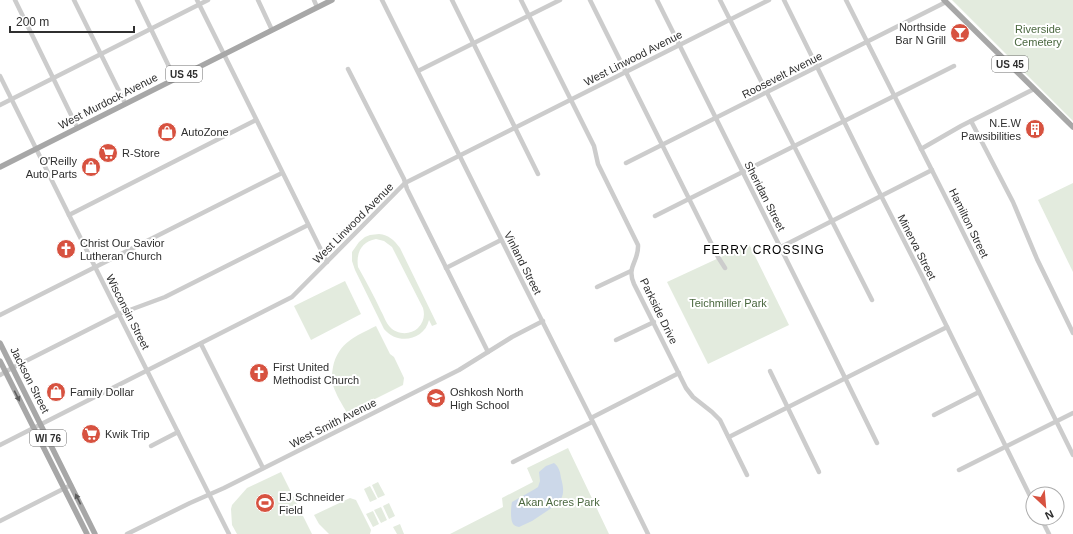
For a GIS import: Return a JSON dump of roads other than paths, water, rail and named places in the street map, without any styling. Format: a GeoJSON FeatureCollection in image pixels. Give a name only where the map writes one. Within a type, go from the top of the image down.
{"type":"FeatureCollection","features":[{"type":"Feature","properties":{"kind":"main road","name":"West Murdock Avenue"},"geometry":{"type":"LineString","coordinates":[[0,167],[332,0]]}},
{"type":"Feature","properties":{"kind":"main road","name":"US 45"},"geometry":{"type":"LineString","coordinates":[[945,1],[1073,127]]}},
{"type":"Feature","properties":{"kind":"main road","name":"Jackson Street"},"geometry":{"type":"LineString","coordinates":[[0,343],[95,534]]}},
{"type":"Feature","properties":{"kind":"main road","name":"Jackson Street"},"geometry":{"type":"LineString","coordinates":[[0,361],[3,374],[34,428],[87,534]]}},
{"type":"Feature","properties":{"kind":"street"},"geometry":{"type":"LineString","coordinates":[[15,0],[78,127]]}},
{"type":"Feature","properties":{"kind":"street"},"geometry":{"type":"LineString","coordinates":[[74,0],[125,104]]}},
{"type":"Feature","properties":{"kind":"street"},"geometry":{"type":"LineString","coordinates":[[137,0],[175,78]]}},
{"type":"Feature","properties":{"kind":"street"},"geometry":{"type":"LineString","coordinates":[[0,105],[151,29],[199,2],[208,0]]}},
{"type":"Feature","properties":{"kind":"street"},"geometry":{"type":"LineString","coordinates":[[258,0],[272,30]]}},
{"type":"Feature","properties":{"kind":"street"},"geometry":{"type":"LineString","coordinates":[[314,0],[317,7]]}},
{"type":"Feature","properties":{"kind":"street","name":"Vinland Street"},"geometry":{"type":"LineString","coordinates":[[382,0],[648,534]]}},
{"type":"Feature","properties":{"kind":"street"},"geometry":{"type":"LineString","coordinates":[[452,0],[538,174]]}},
{"type":"Feature","properties":{"kind":"street","name":"Parkside Drive"},"geometry":{"type":"LineString","coordinates":[[521,0],[594,146],[598,164],[638,245],[638,253],[631,271],[632,279],[686,388],[691,395],[716,416],[722,424],[747,475]]}},
{"type":"Feature","properties":{"kind":"street"},"geometry":{"type":"LineString","coordinates":[[418,71],[560,0]]}},
{"type":"Feature","properties":{"kind":"street"},"geometry":{"type":"LineString","coordinates":[[590,0],[689,200],[718,257],[726,268]]}},
{"type":"Feature","properties":{"kind":"street","name":"Sheridan Street"},"geometry":{"type":"LineString","coordinates":[[657,0],[846,378],[877,444]]}},
{"type":"Feature","properties":{"kind":"street"},"geometry":{"type":"LineString","coordinates":[[720,0],[872,300]]}},
{"type":"Feature","properties":{"kind":"street","name":"West Linwood Avenue"},"geometry":{"type":"LineString","coordinates":[[0,445],[292,298],[406,183],[769,0]]}},
{"type":"Feature","properties":{"kind":"street","name":"Minerva Street"},"geometry":{"type":"LineString","coordinates":[[784,0],[1025,486]]}},
{"type":"Feature","properties":{"kind":"street","name":"Hamilton Street"},"geometry":{"type":"LineString","coordinates":[[846,0],[922,149],[1073,455]]}},
{"type":"Feature","properties":{"kind":"street","name":"Roosevelt Avenue"},"geometry":{"type":"LineString","coordinates":[[626,163],[817,68],[945,1]]}},
{"type":"Feature","properties":{"kind":"street"},"geometry":{"type":"LineString","coordinates":[[199,2],[282,174],[327,262]]}},
{"type":"Feature","properties":{"kind":"street"},"geometry":{"type":"LineString","coordinates":[[655,216],[954,66]]}},
{"type":"Feature","properties":{"kind":"street"},"geometry":{"type":"LineString","coordinates":[[348,69],[406,183],[407,189],[488,352]]}},
{"type":"Feature","properties":{"kind":"street","name":"Wisconsin Street"},"geometry":{"type":"LineString","coordinates":[[0,76],[68,215],[229,534]]}},
{"type":"Feature","properties":{"kind":"street"},"geometry":{"type":"LineString","coordinates":[[922,149],[971,121],[1034,89]]}},
{"type":"Feature","properties":{"kind":"street"},"geometry":{"type":"LineString","coordinates":[[68,215],[256,120]]}},
{"type":"Feature","properties":{"kind":"street"},"geometry":{"type":"LineString","coordinates":[[971,121],[1010,196],[1037,259],[1073,333]]}},
{"type":"Feature","properties":{"kind":"street"},"geometry":{"type":"LineString","coordinates":[[781,247],[932,170]]}},
{"type":"Feature","properties":{"kind":"street"},"geometry":{"type":"LineString","coordinates":[[0,315],[282,174]]}},
{"type":"Feature","properties":{"kind":"street"},"geometry":{"type":"LineString","coordinates":[[3,374],[119,314],[165,297],[308,225]]}},
{"type":"Feature","properties":{"kind":"street"},"geometry":{"type":"LineString","coordinates":[[446,268],[502,240]]}},
{"type":"Feature","properties":{"kind":"street"},"geometry":{"type":"LineString","coordinates":[[597,288],[631,271]]}},
{"type":"Feature","properties":{"kind":"street","name":"West Smith Avenue"},"geometry":{"type":"LineString","coordinates":[[127,534],[459,370],[518,334],[543,321]]}},
{"type":"Feature","properties":{"kind":"street"},"geometry":{"type":"LineString","coordinates":[[616,340],[654,322]]}},
{"type":"Feature","properties":{"kind":"street"},"geometry":{"type":"LineString","coordinates":[[729,437],[947,327]]}},
{"type":"Feature","properties":{"kind":"street"},"geometry":{"type":"LineString","coordinates":[[201,344],[263,468]]}},
{"type":"Feature","properties":{"kind":"street"},"geometry":{"type":"LineString","coordinates":[[770,371],[819,472]]}},
{"type":"Feature","properties":{"kind":"street"},"geometry":{"type":"LineString","coordinates":[[513,462],[679,374]]}},
{"type":"Feature","properties":{"kind":"street"},"geometry":{"type":"LineString","coordinates":[[934,415],[979,392]]}},
{"type":"Feature","properties":{"kind":"street"},"geometry":{"type":"LineString","coordinates":[[958,470],[1073,413]]}},
{"type":"Feature","properties":{"kind":"street"},"geometry":{"type":"LineString","coordinates":[[151,446],[178,432]]}},
{"type":"Feature","properties":{"kind":"street"},"geometry":{"type":"LineString","coordinates":[[0,522],[71,486]]}},
{"type":"Feature","properties":{"kind":"water"},"geometry":{"type":"Polygon","coordinates":[[[554,463],[559,469],[563,486],[561,499],[556,505],[532,521],[519,527],[514,525],[511,516],[512,502],[538,487],[540,481],[539,472],[546,466],[554,463]]]}},
{"type":"Feature","properties":{"kind":"place","name":"Northside Bar N Grill"},"geometry":{"type":"Point","coordinates":[960,33]}},
{"type":"Feature","properties":{"kind":"place","name":"N.E.W Pawsibilities"},"geometry":{"type":"Point","coordinates":[1035,129]}},
{"type":"Feature","properties":{"kind":"place","name":"AutoZone"},"geometry":{"type":"Point","coordinates":[167,132]}},
{"type":"Feature","properties":{"kind":"place","name":"R-Store"},"geometry":{"type":"Point","coordinates":[108,153]}},
{"type":"Feature","properties":{"kind":"place","name":"O'Reilly Auto Parts"},"geometry":{"type":"Point","coordinates":[91,167]}},
{"type":"Feature","properties":{"kind":"place","name":"Christ Our Savior Lutheran Church"},"geometry":{"type":"Point","coordinates":[66,249]}},
{"type":"Feature","properties":{"kind":"place","name":"First United Methodist Church"},"geometry":{"type":"Point","coordinates":[259,373]}},
{"type":"Feature","properties":{"kind":"place","name":"Family Dollar"},"geometry":{"type":"Point","coordinates":[56,392]}},
{"type":"Feature","properties":{"kind":"place","name":"Oshkosh North High School"},"geometry":{"type":"Point","coordinates":[436,398]}},
{"type":"Feature","properties":{"kind":"place","name":"Kwik Trip"},"geometry":{"type":"Point","coordinates":[91,434]}},
{"type":"Feature","properties":{"kind":"place","name":"EJ Schneider Field"},"geometry":{"type":"Point","coordinates":[265,503]}},
{"type":"Feature","properties":{"kind":"district","name":"FERRY CROSSING"},"geometry":{"type":"Point","coordinates":[764,250]}},
{"type":"Feature","properties":{"kind":"park label","name":"Riverside Cemetery"},"geometry":{"type":"Point","coordinates":[1038,35]}},
{"type":"Feature","properties":{"kind":"park label","name":"Teichmiller Park"},"geometry":{"type":"Point","coordinates":[728,303]}},
{"type":"Feature","properties":{"kind":"park label","name":"Akan Acres Park"},"geometry":{"type":"Point","coordinates":[559,502]}}]}
